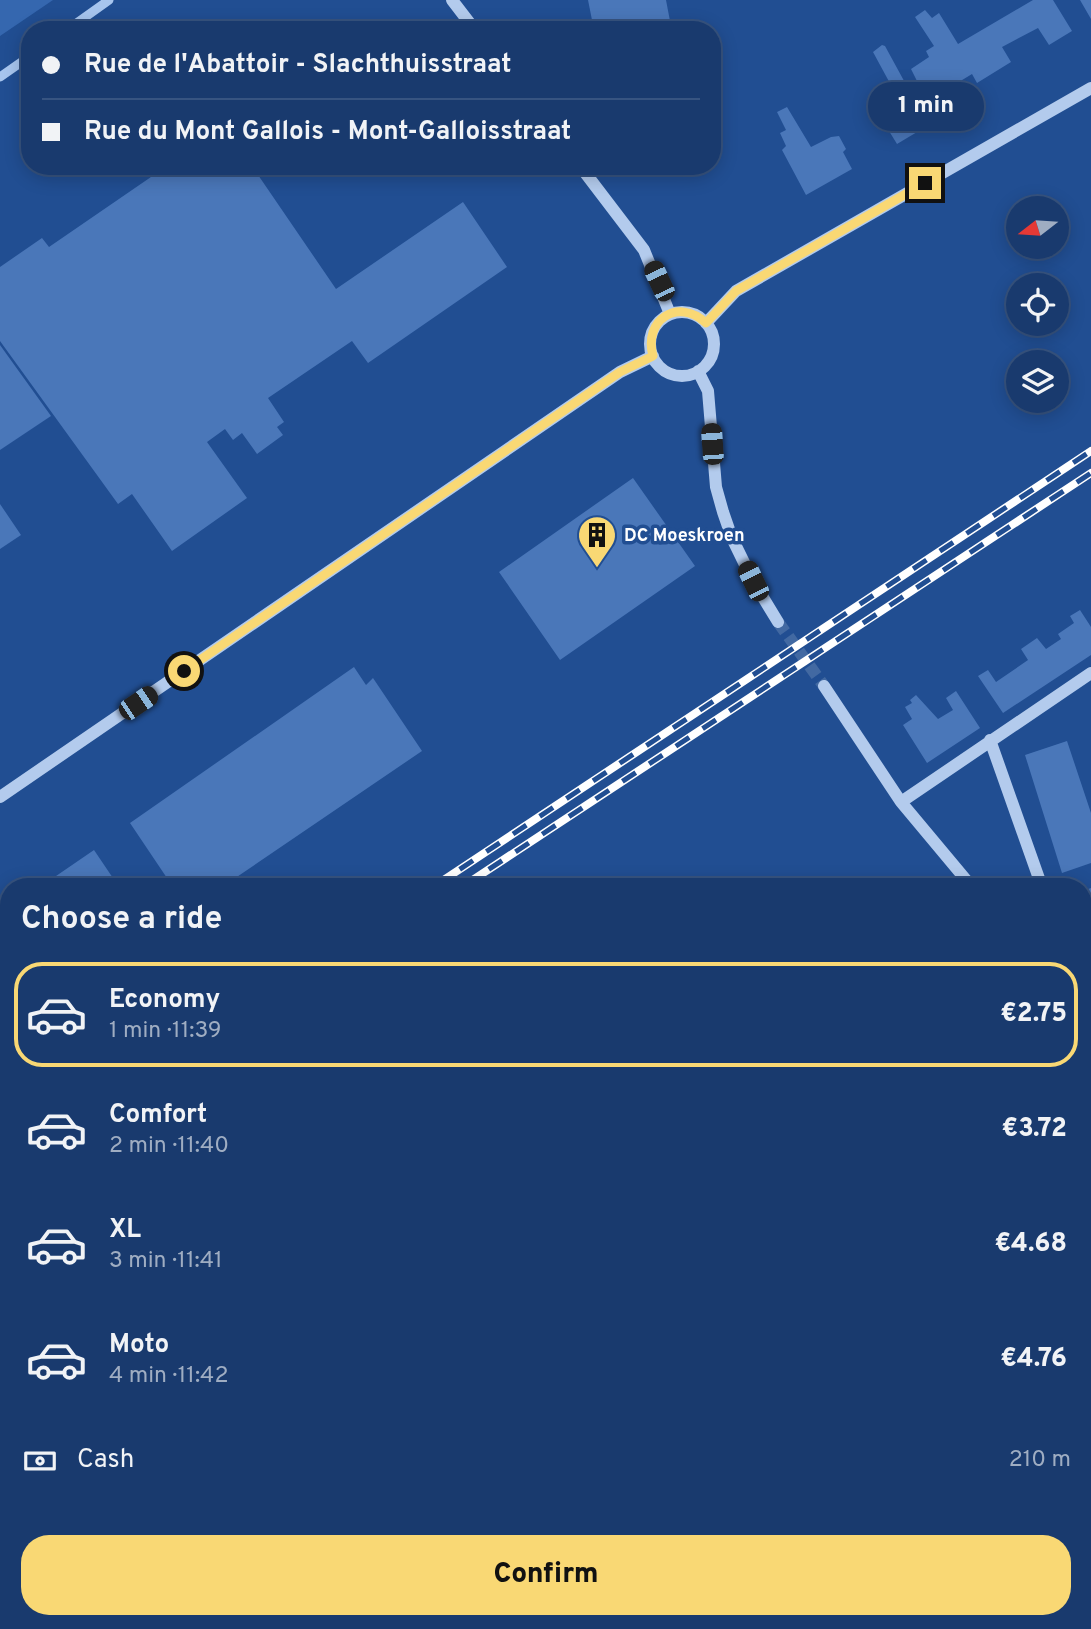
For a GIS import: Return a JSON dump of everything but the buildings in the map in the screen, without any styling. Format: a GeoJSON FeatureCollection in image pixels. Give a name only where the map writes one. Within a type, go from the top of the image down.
{"type":"FeatureCollection","features":[{"type":"Feature","properties":{"kind":"street"},"geometry":{"type":"LineString","coordinates":[[452,0],[467,21]]}},
{"type":"Feature","properties":{"kind":"street"},"geometry":{"type":"LineString","coordinates":[[706,323],[736,291],[1091,88]]}},
{"type":"Feature","properties":{"kind":"street"},"geometry":{"type":"LineString","coordinates":[[587,175],[644,250],[670,314]]}},
{"type":"Feature","properties":{"kind":"street"},"geometry":{"type":"LineString","coordinates":[[690,312],[706,323],[712,332],[714,343],[707,363],[698,371],[672,374],[658,364],[653,356],[651,336],[655,327],[670,314],[690,312]]}},
{"type":"Feature","properties":{"kind":"street"},"geometry":{"type":"LineString","coordinates":[[0,797],[620,372],[653,356]]}},
{"type":"Feature","properties":{"kind":"street"},"geometry":{"type":"LineString","coordinates":[[698,371],[708,391],[716,486],[723,512],[732,538],[753,581],[778,622]]}},
{"type":"Feature","properties":{"kind":"street"},"geometry":{"type":"LineString","coordinates":[[901,802],[1091,673]]}},
{"type":"Feature","properties":{"kind":"street"},"geometry":{"type":"LineString","coordinates":[[824,687],[901,802],[964,878]]}},
{"type":"Feature","properties":{"kind":"street"},"geometry":{"type":"LineString","coordinates":[[990,740],[1039,878]]}},
{"type":"Feature","properties":{"kind":"shaded area"},"geometry":{"type":"Polygon","coordinates":[[[0,0],[53,0],[21,21],[0,36],[0,0]]]}},
{"type":"Feature","properties":{"kind":"waterway"},"geometry":{"type":"LineString","coordinates":[[80,21],[109,0]]}},
{"type":"Feature","properties":{"kind":"waterway"},"geometry":{"type":"LineString","coordinates":[[0,77],[21,62]]}},
{"type":"Feature","properties":{"kind":"tunnel"},"geometry":{"type":"LineString","coordinates":[[778,622],[824,686]]}},
{"type":"Feature","properties":{"kind":"railway"},"geometry":{"type":"LineString","coordinates":[[447,878],[1091,451]]}},
{"type":"Feature","properties":{"kind":"railway"},"geometry":{"type":"LineString","coordinates":[[476,878],[1091,473]]}},
{"type":"Feature","properties":{"kind":"place","name":"DC Moeskroen"},"geometry":{"type":"Point","coordinates":[597,569]}},
{"type":"Feature","properties":{"kind":"route"},"geometry":{"type":"LineString","coordinates":[[184,671],[620,372],[653,356],[651,336],[662,319],[670,314],[690,312],[706,323],[736,291],[925,183]]}}]}
